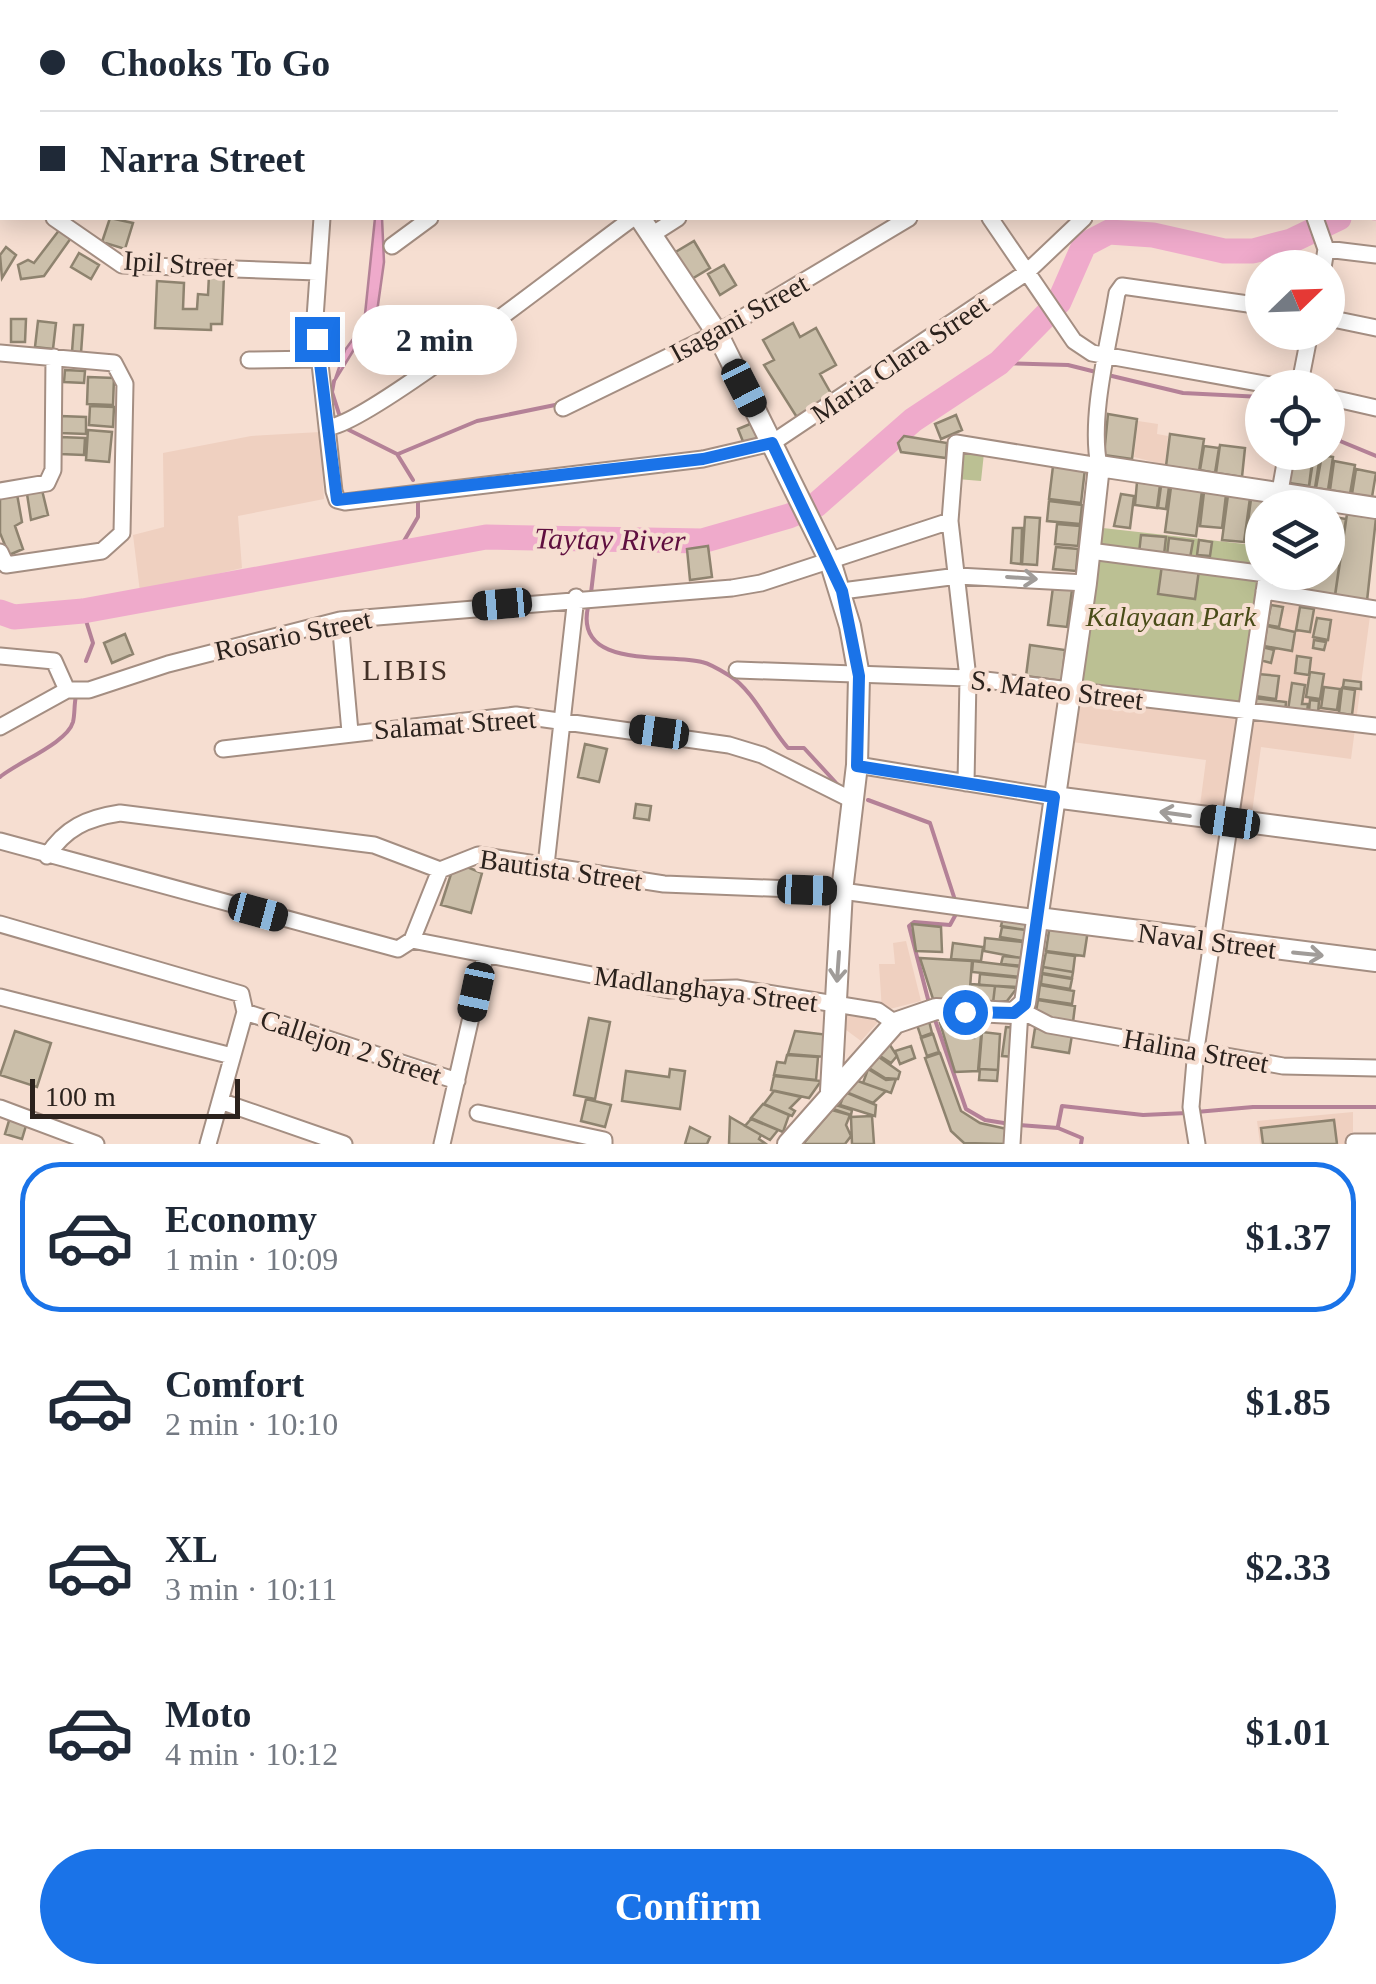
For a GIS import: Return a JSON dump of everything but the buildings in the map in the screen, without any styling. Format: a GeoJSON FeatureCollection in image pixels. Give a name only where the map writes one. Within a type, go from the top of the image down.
{"type":"FeatureCollection","features":[{"type":"Feature","properties":{"kind":"street","name":"Ipil Street"},"geometry":{"type":"LineString","coordinates":[[57,220],[122,265],[317,272]]}},
{"type":"Feature","properties":{"kind":"street"},"geometry":{"type":"LineString","coordinates":[[322,220],[317,272],[319,360],[341,424],[642,223],[717,333],[830,561],[842,591],[859,676],[857,766],[842,892],[830,1091]]}},
{"type":"Feature","properties":{"kind":"street"},"geometry":{"type":"LineString","coordinates":[[392,246],[427,220]]}},
{"type":"Feature","properties":{"kind":"street","name":"Isagani Street"},"geometry":{"type":"LineString","coordinates":[[563,408],[717,333],[906,220]]}},
{"type":"Feature","properties":{"kind":"street"},"geometry":{"type":"LineString","coordinates":[[991,220],[1074,342],[1107,357],[1245,381]]}},
{"type":"Feature","properties":{"kind":"street","name":"Maria Clara Street"},"geometry":{"type":"LineString","coordinates":[[341,424],[337,500],[703,459],[772,443],[1027,272],[1082,220]]}},
{"type":"Feature","properties":{"kind":"street"},"geometry":{"type":"LineString","coordinates":[[1316,220],[1324,250]]}},
{"type":"Feature","properties":{"kind":"street"},"geometry":{"type":"LineString","coordinates":[[1325,243],[1376,255]]}},
{"type":"Feature","properties":{"kind":"street"},"geometry":{"type":"LineString","coordinates":[[1012,1136],[1020,1010],[1028,996],[1086,583],[1098,466],[1096,445],[1117,292],[1122,286],[1245,304]]}},
{"type":"Feature","properties":{"kind":"street"},"geometry":{"type":"LineString","coordinates":[[1345,322],[1376,328]]}},
{"type":"Feature","properties":{"kind":"street"},"geometry":{"type":"LineString","coordinates":[[0,353],[114,363],[125,384],[122,533],[102,551],[6,565],[0,552]]}},
{"type":"Feature","properties":{"kind":"street"},"geometry":{"type":"LineString","coordinates":[[0,491],[47,482],[53,470],[54,357]]}},
{"type":"Feature","properties":{"kind":"street"},"geometry":{"type":"LineString","coordinates":[[249,360],[319,360]]}},
{"type":"Feature","properties":{"kind":"street"},"geometry":{"type":"LineString","coordinates":[[1345,401],[1376,408]]}},
{"type":"Feature","properties":{"kind":"street"},"geometry":{"type":"LineString","coordinates":[[966,782],[968,678],[950,521],[954,448],[962,440],[1245,494]]}},
{"type":"Feature","properties":{"kind":"street"},"geometry":{"type":"LineString","coordinates":[[1345,505],[1376,508]]}},
{"type":"Feature","properties":{"kind":"street","name":"Rosario Street"},"geometry":{"type":"LineString","coordinates":[[0,727],[66,690],[89,690],[186,659],[340,620],[583,597],[732,588],[950,521]]}},
{"type":"Feature","properties":{"kind":"street"},"geometry":{"type":"LineString","coordinates":[[1090,552],[1245,570]]}},
{"type":"Feature","properties":{"kind":"street"},"geometry":{"type":"LineString","coordinates":[[842,591],[958,576],[1086,583]]}},
{"type":"Feature","properties":{"kind":"street"},"geometry":{"type":"LineString","coordinates":[[1197,1144],[1192,1113],[1196,1049],[1264,591],[1376,610]]}},
{"type":"Feature","properties":{"kind":"street"},"geometry":{"type":"LineString","coordinates":[[546,865],[583,597]]}},
{"type":"Feature","properties":{"kind":"street"},"geometry":{"type":"LineString","coordinates":[[340,620],[350,732]]}},
{"type":"Feature","properties":{"kind":"street"},"geometry":{"type":"LineString","coordinates":[[0,656],[54,661],[66,690]]}},
{"type":"Feature","properties":{"kind":"street","name":"S. Mateo Street"},"geometry":{"type":"LineString","coordinates":[[737,670],[968,678],[1376,726]]}},
{"type":"Feature","properties":{"kind":"street","name":"Salamat Street"},"geometry":{"type":"LineString","coordinates":[[223,750],[482,717],[564,720],[729,745],[762,755],[854,801]]}},
{"type":"Feature","properties":{"kind":"street"},"geometry":{"type":"LineString","coordinates":[[857,766],[1230,822],[1376,839]]}},
{"type":"Feature","properties":{"kind":"street","name":"Bautista Street"},"geometry":{"type":"LineString","coordinates":[[47,856],[62,832],[99,816],[120,814],[374,845],[440,870],[478,855],[664,884],[842,892],[1038,918]]}},
{"type":"Feature","properties":{"kind":"street","name":"Madlanghaya Street"},"geometry":{"type":"LineString","coordinates":[[0,841],[398,949],[412,940],[669,990],[736,988],[878,1012],[895,1023]]}},
{"type":"Feature","properties":{"kind":"street"},"geometry":{"type":"LineString","coordinates":[[412,940],[440,870]]}},
{"type":"Feature","properties":{"kind":"street","name":"Naval Street"},"geometry":{"type":"LineString","coordinates":[[1038,918],[1376,961]]}},
{"type":"Feature","properties":{"kind":"street","name":"Callejon 2 Street"},"geometry":{"type":"LineString","coordinates":[[0,924],[241,994],[245,1008],[457,1081]]}},
{"type":"Feature","properties":{"kind":"street"},"geometry":{"type":"LineString","coordinates":[[442,1144],[485,956]]}},
{"type":"Feature","properties":{"kind":"street"},"geometry":{"type":"LineString","coordinates":[[0,997],[232,1056]]}},
{"type":"Feature","properties":{"kind":"street"},"geometry":{"type":"LineString","coordinates":[[208,1144],[245,1008]]}},
{"type":"Feature","properties":{"kind":"street"},"geometry":{"type":"LineString","coordinates":[[788,1144],[830,1091],[895,1023],[929,1011],[994,1014],[1020,1010]]}},
{"type":"Feature","properties":{"kind":"street","name":"Halina Street"},"geometry":{"type":"LineString","coordinates":[[1020,1010],[1049,1025],[1283,1066],[1376,1068]]}},
{"type":"Feature","properties":{"kind":"street"},"geometry":{"type":"LineString","coordinates":[[220,1101],[344,1144]]}},
{"type":"Feature","properties":{"kind":"street"},"geometry":{"type":"LineString","coordinates":[[0,1108],[96,1144]]}},
{"type":"Feature","properties":{"kind":"street"},"geometry":{"type":"LineString","coordinates":[[478,1113],[604,1142]]}},
{"type":"Feature","properties":{"kind":"street"},"geometry":{"type":"LineString","coordinates":[[1354,1142],[1376,1142]]}},
{"type":"Feature","properties":{"kind":"shaded area"},"geometry":{"type":"Polygon","coordinates":[[[375,220],[382,220],[384,262],[377,312],[334,382],[345,350],[364,324],[375,220]]]}},
{"type":"Feature","properties":{"kind":"shaded area"},"geometry":{"type":"Polygon","coordinates":[[[1138,421],[1158,424],[1157,434],[1168,436],[1165,465],[1134,457],[1138,421]]]}},
{"type":"Feature","properties":{"kind":"shaded area"},"geometry":{"type":"Polygon","coordinates":[[[320,432],[324,499],[238,516],[242,568],[140,592],[133,535],[164,527],[163,453],[251,436],[320,432]]]}},
{"type":"Feature","properties":{"kind":"shaded area"},"geometry":{"type":"Polygon","coordinates":[[[1247,590],[1306,590],[1372,601],[1351,759],[1261,747],[1251,820],[1199,813],[1206,760],[1072,742],[1080,685],[1247,590]]]}},
{"type":"Feature","properties":{"kind":"shaded area"},"geometry":{"type":"Polygon","coordinates":[[[906,941],[921,1001],[882,1011],[879,964],[895,964],[893,943],[906,941]]]}},
{"type":"Feature","properties":{"kind":"shaded area"},"geometry":{"type":"Polygon","coordinates":[[[838,1008],[878,1015],[878,1022],[861,1041],[838,1024],[838,1008]]]}},
{"type":"Feature","properties":{"kind":"shaded area"},"geometry":{"type":"Polygon","coordinates":[[[1353,1112],[1353,1144],[1260,1144],[1257,1121],[1353,1112]]]}},
{"type":"Feature","properties":{"kind":"green space"},"geometry":{"type":"Polygon","coordinates":[[[960,450],[984,453],[981,481],[957,479],[960,450]]]}},
{"type":"Feature","properties":{"kind":"green space","name":"Kalayaan Park"},"geometry":{"type":"Polygon","coordinates":[[[1103,528],[1245,544],[1245,590],[1256,590],[1240,704],[1080,685],[1103,528]]]}},
{"type":"Feature","properties":{"kind":"waterway","name":"Taytay River"},"geometry":{"type":"LineString","coordinates":[[0,612],[14,617],[83,611],[486,537],[702,541],[789,516],[816,505],[913,420],[999,363],[1059,302],[1084,245],[1109,232],[1153,235],[1224,251],[1253,251],[1291,241],[1335,220]]}},
{"type":"Feature","properties":{"kind":"waterway"},"geometry":{"type":"LineString","coordinates":[[999,363],[1068,365],[1096,372]]}},
{"type":"Feature","properties":{"kind":"waterway"},"geometry":{"type":"LineString","coordinates":[[1112,376],[1183,393],[1245,396]]}},
{"type":"Feature","properties":{"kind":"waterway"},"geometry":{"type":"LineString","coordinates":[[334,381],[332,392],[341,420]]}},
{"type":"Feature","properties":{"kind":"waterway"},"geometry":{"type":"LineString","coordinates":[[398,454],[477,421],[555,405]]}},
{"type":"Feature","properties":{"kind":"waterway"},"geometry":{"type":"LineString","coordinates":[[345,428],[397,454],[413,480]]}},
{"type":"Feature","properties":{"kind":"waterway"},"geometry":{"type":"LineString","coordinates":[[1345,443],[1376,456]]}},
{"type":"Feature","properties":{"kind":"waterway"},"geometry":{"type":"LineString","coordinates":[[397,553],[418,517],[418,498]]}},
{"type":"Feature","properties":{"kind":"waterway"},"geometry":{"type":"LineString","coordinates":[[591,593],[597,542]]}},
{"type":"Feature","properties":{"kind":"waterway"},"geometry":{"type":"LineString","coordinates":[[588,607],[587,627],[595,641],[609,650],[702,662],[730,676],[746,690],[788,748],[804,748],[838,785]]}},
{"type":"Feature","properties":{"kind":"waterway"},"geometry":{"type":"LineString","coordinates":[[83,611],[93,643],[86,661]]}},
{"type":"Feature","properties":{"kind":"waterway"},"geometry":{"type":"LineString","coordinates":[[0,777],[69,730],[76,696]]}},
{"type":"Feature","properties":{"kind":"waterway"},"geometry":{"type":"LineString","coordinates":[[868,800],[930,823],[955,900]]}},
{"type":"Feature","properties":{"kind":"waterway"},"geometry":{"type":"LineString","coordinates":[[929,1003],[909,926],[914,922],[950,925],[956,914]]}},
{"type":"Feature","properties":{"kind":"waterway"},"geometry":{"type":"LineString","coordinates":[[934,1017],[966,1109],[985,1120],[1010,1124]]}},
{"type":"Feature","properties":{"kind":"waterway"},"geometry":{"type":"LineString","coordinates":[[1058,1126],[1062,1106],[1143,1115],[1187,1113]]}},
{"type":"Feature","properties":{"kind":"waterway"},"geometry":{"type":"LineString","coordinates":[[1196,1112],[1253,1107],[1376,1107]]}},
{"type":"Feature","properties":{"kind":"waterway"},"geometry":{"type":"LineString","coordinates":[[1019,1125],[1058,1128],[1082,1138],[1081,1144]]}},
{"type":"Feature","properties":{"kind":"district","name":"LIBIS"},"geometry":{"type":"Point","coordinates":[406,669]}},
{"type":"Feature","properties":{"kind":"route"},"geometry":{"type":"LineString","coordinates":[[317,339],[334,491],[337,500],[345,502],[703,459],[772,443],[842,591],[859,676],[857,766],[1054,797],[1025,1004],[1014,1013],[965,1012]]}}]}
